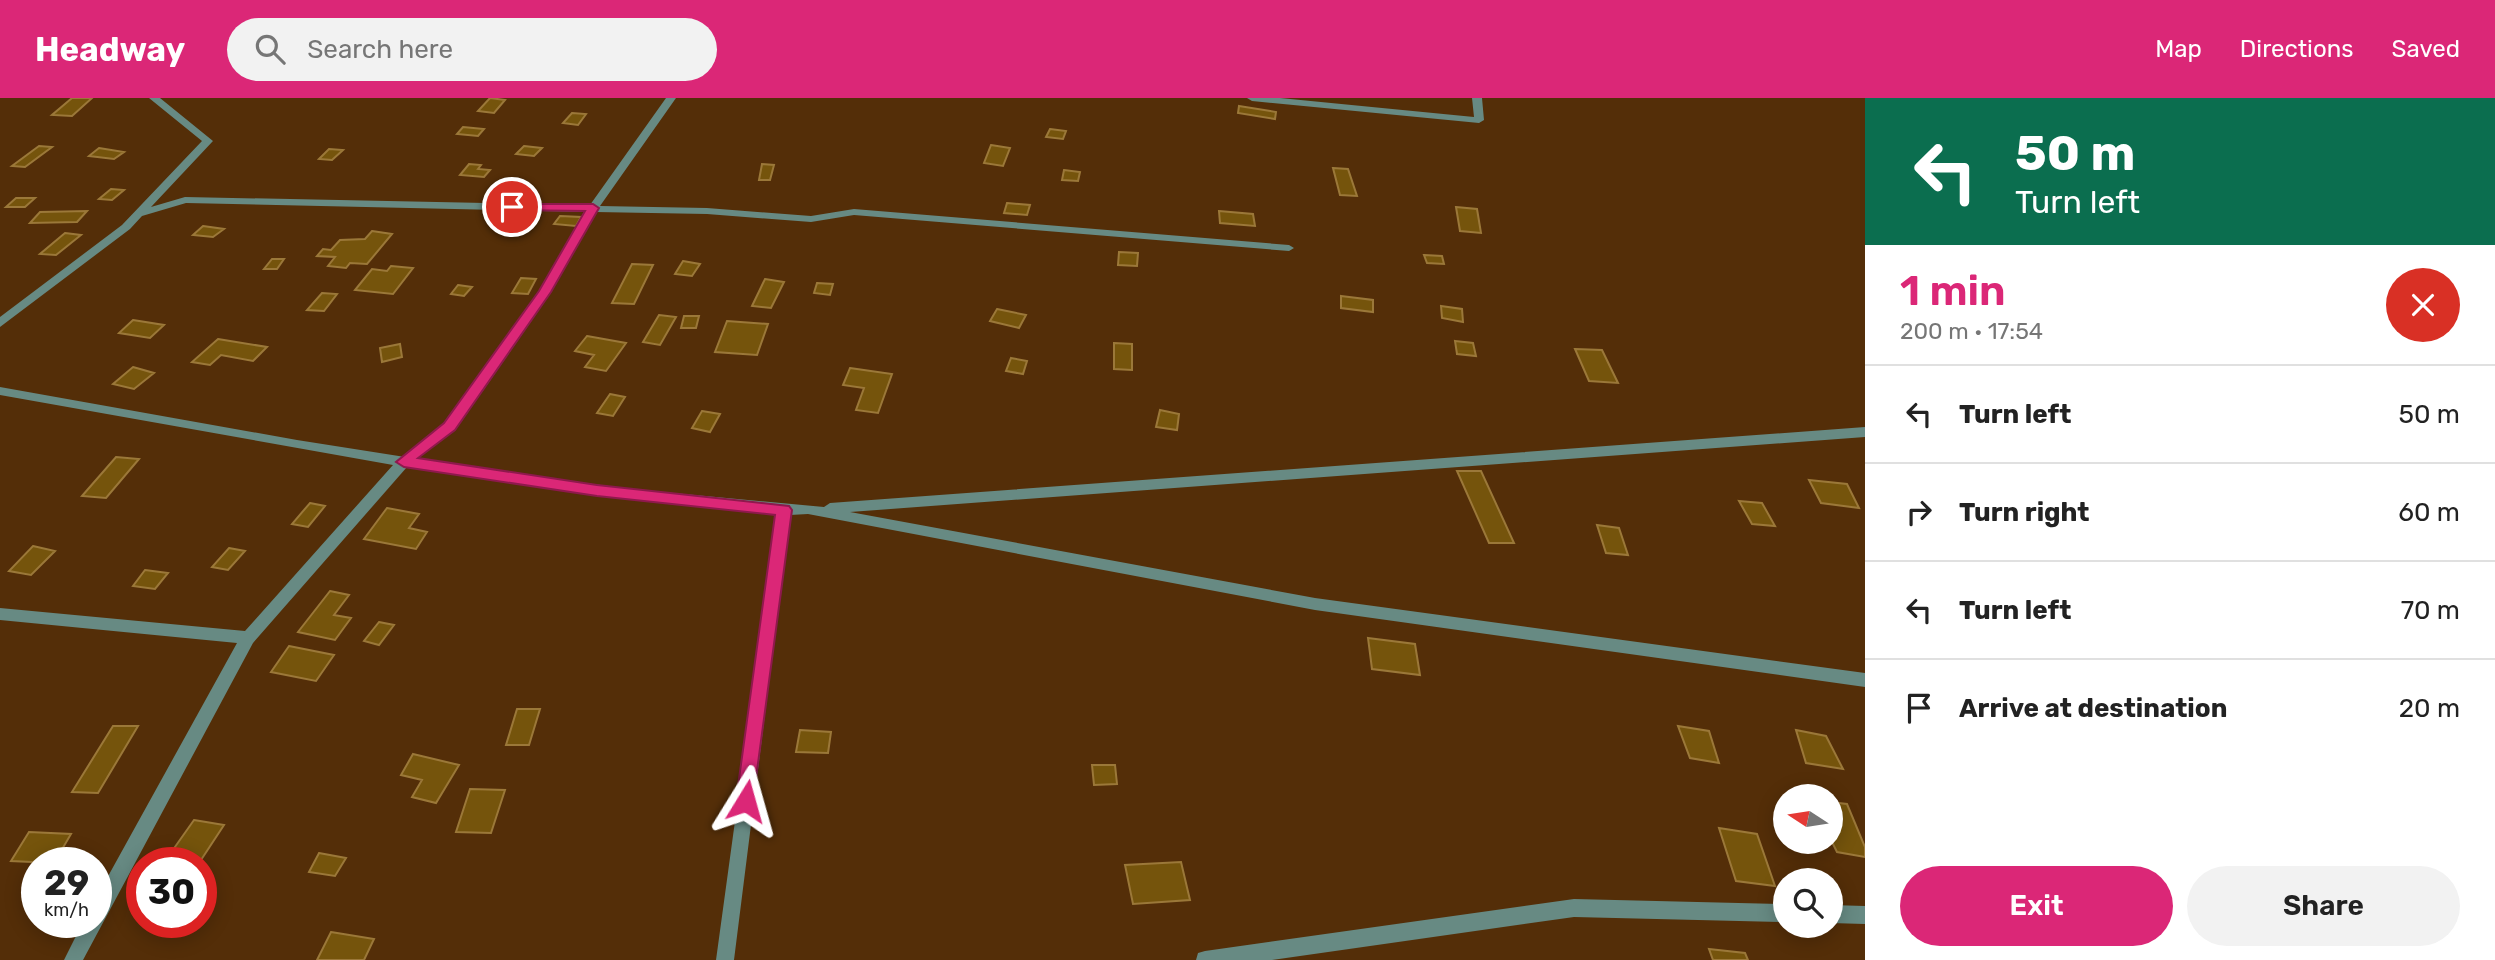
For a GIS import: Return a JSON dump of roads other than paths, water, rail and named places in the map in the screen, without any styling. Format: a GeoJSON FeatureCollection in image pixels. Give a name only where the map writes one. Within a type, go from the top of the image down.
{"type":"FeatureCollection","features":[{"type":"Feature","properties":{"kind":"street"},"geometry":{"type":"LineString","coordinates":[[0,323],[126,227],[208,141],[154,98]]}},
{"type":"Feature","properties":{"kind":"street"},"geometry":{"type":"LineString","coordinates":[[112,888],[248,638],[404,462],[449,426],[545,292],[593,208],[671,98]]}},
{"type":"Feature","properties":{"kind":"street"},"geometry":{"type":"LineString","coordinates":[[1252,98],[1479,120],[1477,98]]}},
{"type":"Feature","properties":{"kind":"street"},"geometry":{"type":"LineString","coordinates":[[138,214],[184,200],[707,211],[811,219],[854,212],[1289,248]]}},
{"type":"Feature","properties":{"kind":"street"},"geometry":{"type":"LineString","coordinates":[[0,391],[404,462],[597,490],[784,510],[1865,432]]}},
{"type":"Feature","properties":{"kind":"street"},"geometry":{"type":"LineString","coordinates":[[808,509],[1315,604],[1865,680]]}},
{"type":"Feature","properties":{"kind":"street"},"geometry":{"type":"LineString","coordinates":[[724,960],[784,510]]}},
{"type":"Feature","properties":{"kind":"street"},"geometry":{"type":"LineString","coordinates":[[0,614],[248,638]]}},
{"type":"Feature","properties":{"kind":"street"},"geometry":{"type":"LineString","coordinates":[[1205,960],[1574,908],[1773,913]]}},
{"type":"Feature","properties":{"kind":"street"},"geometry":{"type":"LineString","coordinates":[[1843,914],[1865,915]]}},
{"type":"Feature","properties":{"kind":"street"},"geometry":{"type":"LineString","coordinates":[[73,960],[85,938]]}}]}
